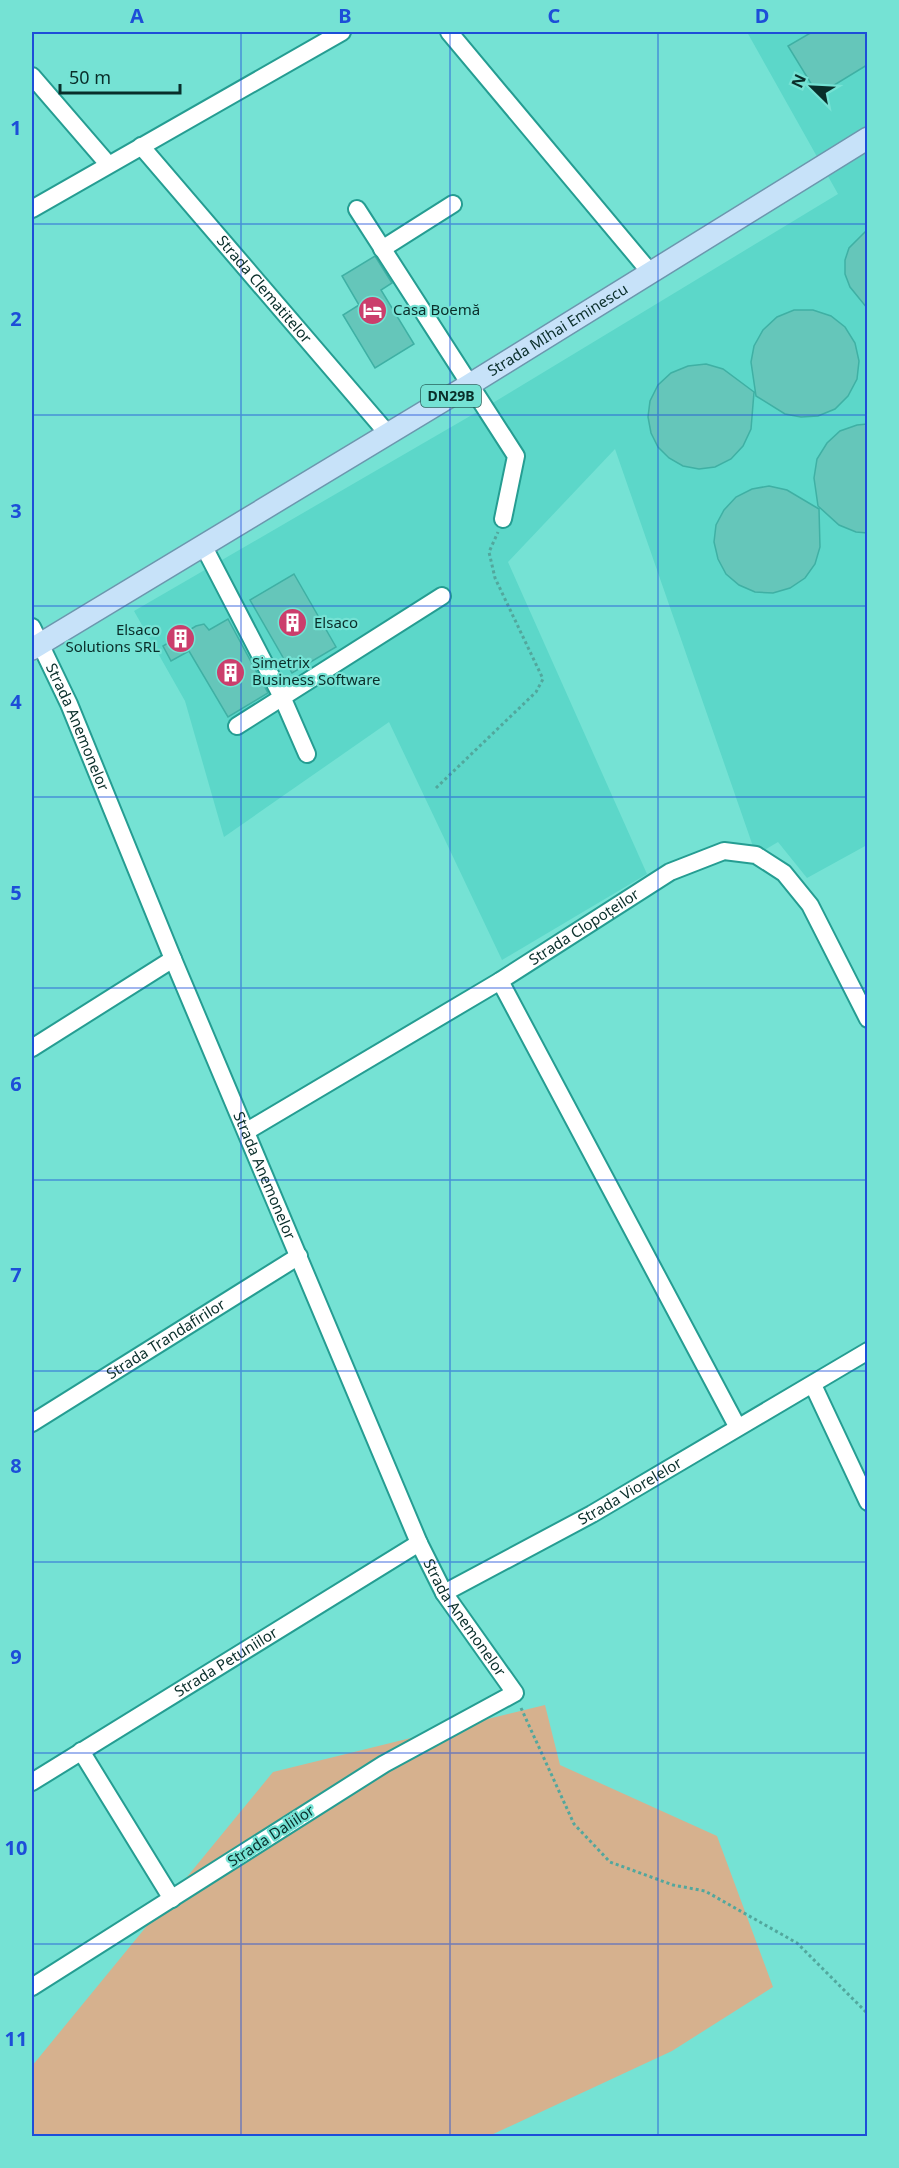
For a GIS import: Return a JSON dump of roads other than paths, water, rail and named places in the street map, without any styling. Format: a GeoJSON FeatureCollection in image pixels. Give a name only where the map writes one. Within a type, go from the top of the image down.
{"type":"FeatureCollection","features":[{"type":"Feature","properties":{"kind":"main road","name":"Strada MIhai Eminescu"},"geometry":{"type":"LineString","coordinates":[[35,639],[204,548],[867,138]]}},
{"type":"Feature","properties":{"kind":"street"},"geometry":{"type":"LineString","coordinates":[[32,208],[342,32]]}},
{"type":"Feature","properties":{"kind":"street"},"geometry":{"type":"LineString","coordinates":[[449,32],[650,272]]}},
{"type":"Feature","properties":{"kind":"street"},"geometry":{"type":"LineString","coordinates":[[32,76],[108,164]]}},
{"type":"Feature","properties":{"kind":"street","name":"Strada Clematitelor"},"geometry":{"type":"LineString","coordinates":[[141,146],[388,434]]}},
{"type":"Feature","properties":{"kind":"street"},"geometry":{"type":"LineString","coordinates":[[382,249],[453,204]]}},
{"type":"Feature","properties":{"kind":"street"},"geometry":{"type":"LineString","coordinates":[[357,209],[516,456],[503,519]]}},
{"type":"Feature","properties":{"kind":"street"},"geometry":{"type":"LineString","coordinates":[[204,548],[284,699],[307,754]]}},
{"type":"Feature","properties":{"kind":"street"},"geometry":{"type":"LineString","coordinates":[[237,726],[284,699],[442,596]]}},
{"type":"Feature","properties":{"kind":"street","name":"Strada Anemonelor"},"geometry":{"type":"LineString","coordinates":[[35,639],[247,1131],[419,1542],[444,1593],[514,1693]]}},
{"type":"Feature","properties":{"kind":"street","name":"Strada Clopoțeilor"},"geometry":{"type":"LineString","coordinates":[[247,1131],[500,981],[670,872],[724,851],[756,855],[784,873],[810,905],[867,1019]]}},
{"type":"Feature","properties":{"kind":"street"},"geometry":{"type":"LineString","coordinates":[[32,1048],[173,959]]}},
{"type":"Feature","properties":{"kind":"street"},"geometry":{"type":"LineString","coordinates":[[500,981],[737,1426]]}},
{"type":"Feature","properties":{"kind":"street","name":"Strada Trandafirilor"},"geometry":{"type":"LineString","coordinates":[[32,1422],[299,1256]]}},
{"type":"Feature","properties":{"kind":"street","name":"Strada Viorelelor"},"geometry":{"type":"LineString","coordinates":[[444,1593],[592,1514],[867,1351]]}},
{"type":"Feature","properties":{"kind":"street"},"geometry":{"type":"LineString","coordinates":[[813,1385],[867,1502]]}},
{"type":"Feature","properties":{"kind":"street","name":"Strada Petuniilor"},"geometry":{"type":"LineString","coordinates":[[32,1782],[419,1542]]}},
{"type":"Feature","properties":{"kind":"street","name":"Strada Daliilor"},"geometry":{"type":"LineString","coordinates":[[32,1987],[384,1764],[514,1693]]}},
{"type":"Feature","properties":{"kind":"street"},"geometry":{"type":"LineString","coordinates":[[81,1751],[172,1899]]}},
{"type":"Feature","properties":{"kind":"place","name":"Casa Boemă"},"geometry":{"type":"Point","coordinates":[372,310]}},
{"type":"Feature","properties":{"kind":"place","name":"Elsaco"},"geometry":{"type":"Point","coordinates":[293,623]}},
{"type":"Feature","properties":{"kind":"place","name":"Elsaco Solutions SRL"},"geometry":{"type":"Point","coordinates":[181,639]}},
{"type":"Feature","properties":{"kind":"place","name":"Simetrix Business Software"},"geometry":{"type":"Point","coordinates":[231,672]}}]}
